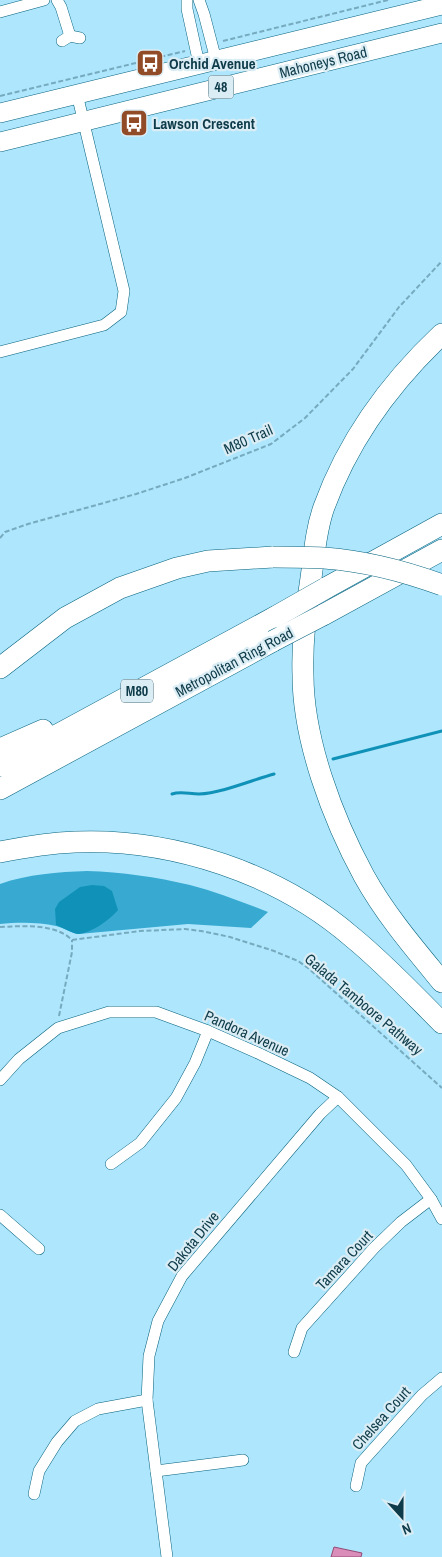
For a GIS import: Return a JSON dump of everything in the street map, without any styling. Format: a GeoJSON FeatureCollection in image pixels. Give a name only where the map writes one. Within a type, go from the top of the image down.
{"type":"FeatureCollection","features":[{"type":"Feature","properties":{"kind":"highway"},"geometry":{"type":"LineString","coordinates":[[442,334],[401,375],[378,404],[336,478],[318,529],[306,612],[302,675],[307,721],[317,761],[327,795],[347,843],[364,877],[392,920],[442,982]]}},
{"type":"Feature","properties":{"kind":"highway","name":"Metropolitan Ring Road"},"geometry":{"type":"LineString","coordinates":[[0,766],[442,524]]}},
{"type":"Feature","properties":{"kind":"highway","name":"Metropolitan Ring Road"},"geometry":{"type":"LineString","coordinates":[[0,789],[442,550]]}},
{"type":"Feature","properties":{"kind":"highway"},"geometry":{"type":"LineString","coordinates":[[0,668],[65,618],[120,588],[177,568],[208,561],[273,557],[324,558],[356,562],[416,576],[442,585]]}},
{"type":"Feature","properties":{"kind":"highway"},"geometry":{"type":"LineString","coordinates":[[0,748],[122,699]]}},
{"type":"Feature","properties":{"kind":"highway"},"geometry":{"type":"LineString","coordinates":[[0,852],[36,845],[111,842],[150,846],[180,852],[212,860],[239,870],[270,884],[302,902],[352,936],[442,1023]]}},
{"type":"Feature","properties":{"kind":"main road","name":"Mahoneys Road"},"geometry":{"type":"LineString","coordinates":[[0,113],[442,5]]}},
{"type":"Feature","properties":{"kind":"main road","name":"Mahoneys Road"},"geometry":{"type":"LineString","coordinates":[[0,142],[442,33]]}},
{"type":"Feature","properties":{"kind":"street"},"geometry":{"type":"LineString","coordinates":[[0,12],[44,0]]}},
{"type":"Feature","properties":{"kind":"street"},"geometry":{"type":"LineString","coordinates":[[57,0],[61,7],[70,38]]}},
{"type":"Feature","properties":{"kind":"street"},"geometry":{"type":"LineString","coordinates":[[187,0],[187,9],[207,62]]}},
{"type":"Feature","properties":{"kind":"street"},"geometry":{"type":"LineString","coordinates":[[199,0],[204,14],[207,62]]}},
{"type":"Feature","properties":{"kind":"street"},"geometry":{"type":"LineString","coordinates":[[0,352],[104,325],[122,312],[124,291],[77,94]]}},
{"type":"Feature","properties":{"kind":"street","name":"Pandora Avenue"},"geometry":{"type":"LineString","coordinates":[[0,1080],[19,1059],[58,1028],[109,1012],[156,1012],[208,1031],[310,1078],[338,1098],[406,1165],[431,1199],[442,1219]]}},
{"type":"Feature","properties":{"kind":"street"},"geometry":{"type":"LineString","coordinates":[[111,1164],[140,1143],[176,1098],[195,1063],[208,1031]]}},
{"type":"Feature","properties":{"kind":"street","name":"Dakota Drive"},"geometry":{"type":"LineString","coordinates":[[167,1557],[147,1400],[149,1356],[158,1321],[182,1276],[320,1114],[338,1098]]}},
{"type":"Feature","properties":{"kind":"street","name":"Tamara Court"},"geometry":{"type":"LineString","coordinates":[[294,1352],[302,1328],[374,1248],[401,1222],[431,1199]]}},
{"type":"Feature","properties":{"kind":"street"},"geometry":{"type":"LineString","coordinates":[[0,1215],[39,1249]]}},
{"type":"Feature","properties":{"kind":"street","name":"Chelsea Court"},"geometry":{"type":"LineString","coordinates":[[356,1486],[361,1463],[422,1395],[442,1378]]}},
{"type":"Feature","properties":{"kind":"street"},"geometry":{"type":"LineString","coordinates":[[34,1494],[39,1471],[57,1442],[75,1421],[98,1409],[147,1400]]}},
{"type":"Feature","properties":{"kind":"street"},"geometry":{"type":"LineString","coordinates":[[156,1471],[243,1460]]}},
{"type":"Feature","properties":{"kind":"path","name":"M80 Trail"},"geometry":{"type":"LineString","coordinates":[[0,538],[5,532],[28,524],[185,478],[270,444],[305,418],[353,369],[398,306],[442,261]]}},
{"type":"Feature","properties":{"kind":"path"},"geometry":{"type":"LineString","coordinates":[[0,928],[48,929],[63,933],[72,940],[72,952],[58,1028]]}},
{"type":"Feature","properties":{"kind":"path","name":"Galada Tamboore Pathway"},"geometry":{"type":"LineString","coordinates":[[72,940],[140,931],[185,929],[215,933],[285,955],[308,968],[442,1088]]}},
{"type":"Feature","properties":{"kind":"shaded area"},"geometry":{"type":"Polygon","coordinates":[[[87,871],[139,875],[190,885],[268,912],[251,928],[188,924],[79,934],[43,924],[0,924],[0,884],[32,876],[87,871]]]}},
{"type":"Feature","properties":{"kind":"shaded area"},"geometry":{"type":"Polygon","coordinates":[[[104,886],[112,891],[118,910],[115,914],[88,932],[78,934],[56,925],[55,909],[59,902],[80,887],[104,886]]]}},
{"type":"Feature","properties":{"kind":"building"},"geometry":{"type":"Polygon","coordinates":[[[334,1547],[362,1553],[361,1557],[331,1557],[334,1547]]]}},
{"type":"Feature","properties":{"kind":"waterway"},"geometry":{"type":"LineString","coordinates":[[333,759],[442,731]]}},
{"type":"Feature","properties":{"kind":"waterway"},"geometry":{"type":"LineString","coordinates":[[172,794],[208,793],[274,774]]}},
{"type":"Feature","properties":{"kind":"place","name":"Orchid Avenue"},"geometry":{"type":"Point","coordinates":[150,63]}},
{"type":"Feature","properties":{"kind":"place","name":"Lawson Crescent"},"geometry":{"type":"Point","coordinates":[134,123]}}]}
